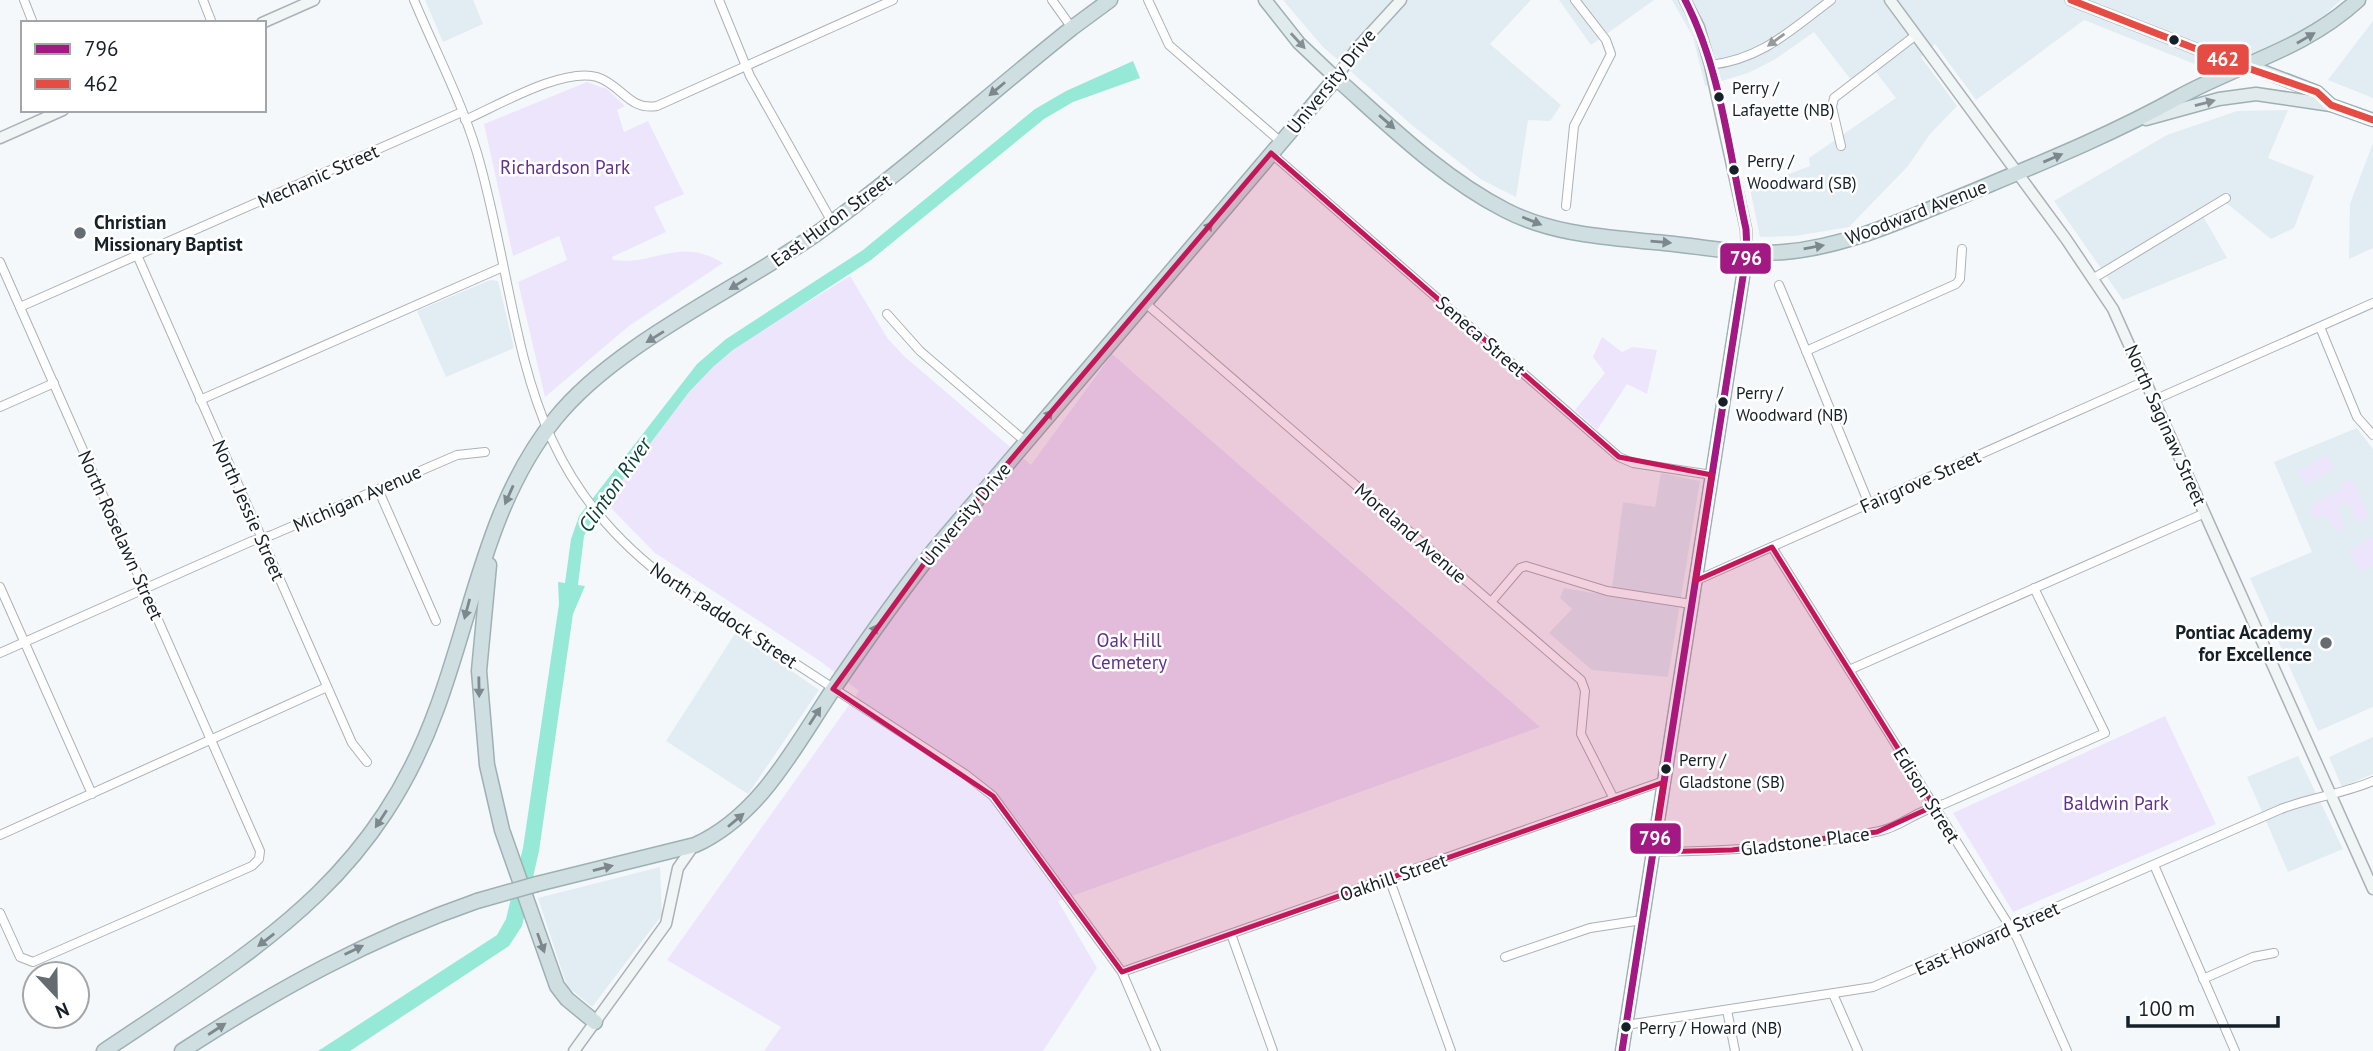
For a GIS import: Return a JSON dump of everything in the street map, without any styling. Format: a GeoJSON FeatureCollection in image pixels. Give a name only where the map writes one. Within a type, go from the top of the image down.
{"type":"FeatureCollection","features":[{"type":"Feature","properties":{"kind":"highway","name":"East Huron Street"},"geometry":{"type":"LineString","coordinates":[[491,546],[512,488],[546,431],[576,395],[605,371],[832,222],[1110,0]]}},
{"type":"Feature","properties":{"kind":"highway","name":"Woodward Avenue"},"geometry":{"type":"LineString","coordinates":[[1336,78],[1442,170],[1507,211],[1552,229],[1747,251],[1784,252],[1861,236],[2139,121],[2182,95],[2311,37],[2357,0]]}},
{"type":"Feature","properties":{"kind":"highway","name":"University Drive"},"geometry":{"type":"LineString","coordinates":[[695,845],[732,824],[751,806],[918,569],[1336,78]]}},
{"type":"Feature","properties":{"kind":"highway"},"geometry":{"type":"LineString","coordinates":[[491,546],[480,648],[479,695],[491,788],[510,854],[557,986],[567,999],[595,1022]]}},
{"type":"Feature","properties":{"kind":"highway"},"geometry":{"type":"LineString","coordinates":[[104,1051],[268,940],[318,896],[356,853],[392,802],[426,735],[445,687],[470,597],[491,546]]}},
{"type":"Feature","properties":{"kind":"highway"},"geometry":{"type":"LineString","coordinates":[[182,1051],[251,1006],[331,961],[397,931],[477,901],[695,845]]}},
{"type":"Feature","properties":{"kind":"main road","name":"Woodward Avenue"},"geometry":{"type":"LineString","coordinates":[[1265,0],[1299,43],[1336,78]]}},
{"type":"Feature","properties":{"kind":"main road"},"geometry":{"type":"LineString","coordinates":[[2249,66],[2317,92],[2331,104]]}},
{"type":"Feature","properties":{"kind":"main road"},"geometry":{"type":"LineString","coordinates":[[2139,121],[2219,99],[2256,94],[2331,104],[2373,120]]}},
{"type":"Feature","properties":{"kind":"main road"},"geometry":{"type":"LineString","coordinates":[[1622,1051],[1747,251]]}},
{"type":"Feature","properties":{"kind":"street"},"geometry":{"type":"LineString","coordinates":[[23,0],[32,21]]}},
{"type":"Feature","properties":{"kind":"street"},"geometry":{"type":"LineString","coordinates":[[203,0],[211,21]]}},
{"type":"Feature","properties":{"kind":"street"},"geometry":{"type":"LineString","coordinates":[[266,21],[314,0]]}},
{"type":"Feature","properties":{"kind":"street","name":"North Paddock Street"},"geometry":{"type":"LineString","coordinates":[[414,0],[463,116],[484,180],[524,364],[546,431],[584,496],[630,549],[672,583],[993,796],[1014,820],[1122,972],[1154,1047]]}},
{"type":"Feature","properties":{"kind":"street"},"geometry":{"type":"LineString","coordinates":[[719,0],[746,66],[832,222]]}},
{"type":"Feature","properties":{"kind":"street","name":"Mechanic Street"},"geometry":{"type":"LineString","coordinates":[[20,307],[463,116],[576,75],[604,80],[633,104],[646,108],[663,104],[892,0]]}},
{"type":"Feature","properties":{"kind":"street"},"geometry":{"type":"LineString","coordinates":[[1052,0],[1072,28]]}},
{"type":"Feature","properties":{"kind":"street","name":"Seneca Street"},"geometry":{"type":"LineString","coordinates":[[1148,0],[1169,45],[1276,148],[1619,457],[1633,463],[1712,475]]}},
{"type":"Feature","properties":{"kind":"street","name":"University Drive"},"geometry":{"type":"LineString","coordinates":[[1336,78],[1357,48],[1401,0]]}},
{"type":"Feature","properties":{"kind":"street"},"geometry":{"type":"LineString","coordinates":[[1566,206],[1573,130],[1611,54],[1609,45],[1575,0]]}},
{"type":"Feature","properties":{"kind":"street"},"geometry":{"type":"LineString","coordinates":[[1685,0],[1699,27],[1710,65],[1746,229],[1747,251]]}},
{"type":"Feature","properties":{"kind":"street"},"geometry":{"type":"LineString","coordinates":[[1710,65],[1741,60],[1757,53],[1831,0]]}},
{"type":"Feature","properties":{"kind":"street","name":"North Saginaw Street"},"geometry":{"type":"LineString","coordinates":[[1890,0],[2094,278],[2113,309],[2373,889]]}},
{"type":"Feature","properties":{"kind":"street"},"geometry":{"type":"LineString","coordinates":[[2071,0],[2227,61],[2249,66]]}},
{"type":"Feature","properties":{"kind":"street"},"geometry":{"type":"LineString","coordinates":[[1841,146],[1832,107],[1834,98],[1916,35]]}},
{"type":"Feature","properties":{"kind":"street"},"geometry":{"type":"LineString","coordinates":[[0,138],[58,112]]}},
{"type":"Feature","properties":{"kind":"street"},"geometry":{"type":"LineString","coordinates":[[2094,278],[2226,198]]}},
{"type":"Feature","properties":{"kind":"street"},"geometry":{"type":"LineString","coordinates":[[1806,351],[1956,284],[1960,279],[1962,249]]}},
{"type":"Feature","properties":{"kind":"street","name":"North Jessie Street"},"geometry":{"type":"LineString","coordinates":[[137,256],[352,743],[367,762]]}},
{"type":"Feature","properties":{"kind":"street","name":"North Roselawn Street"},"geometry":{"type":"LineString","coordinates":[[0,262],[260,848],[260,857],[252,866],[33,962],[26,962],[20,957],[0,913]]}},
{"type":"Feature","properties":{"kind":"street"},"geometry":{"type":"LineString","coordinates":[[200,400],[503,267]]}},
{"type":"Feature","properties":{"kind":"street"},"geometry":{"type":"LineString","coordinates":[[1779,285],[1869,504]]}},
{"type":"Feature","properties":{"kind":"street","name":"Moreland Avenue"},"geometry":{"type":"LineString","coordinates":[[1144,302],[1582,682],[1585,693],[1581,734],[1614,799]]}},
{"type":"Feature","properties":{"kind":"street"},"geometry":{"type":"LineString","coordinates":[[2154,400],[2373,303]]}},
{"type":"Feature","properties":{"kind":"street"},"geometry":{"type":"LineString","coordinates":[[887,314],[919,351],[1026,442]]}},
{"type":"Feature","properties":{"kind":"street"},"geometry":{"type":"LineString","coordinates":[[2320,327],[2357,417],[2373,435]]}},
{"type":"Feature","properties":{"kind":"street","name":"Fairgrove Street"},"geometry":{"type":"LineString","coordinates":[[1695,581],[2145,380]]}},
{"type":"Feature","properties":{"kind":"street"},"geometry":{"type":"LineString","coordinates":[[0,407],[54,383]]}},
{"type":"Feature","properties":{"kind":"street","name":"Michigan Avenue"},"geometry":{"type":"LineString","coordinates":[[0,653],[457,455],[485,452]]}},
{"type":"Feature","properties":{"kind":"street"},"geometry":{"type":"LineString","coordinates":[[378,489],[436,621]]}},
{"type":"Feature","properties":{"kind":"street"},"geometry":{"type":"LineString","coordinates":[[1849,670],[2205,513]]}},
{"type":"Feature","properties":{"kind":"street","name":"Edison Street"},"geometry":{"type":"LineString","coordinates":[[1772,547],[2011,928],[2067,1051]]}},
{"type":"Feature","properties":{"kind":"street"},"geometry":{"type":"LineString","coordinates":[[1491,602],[1520,568],[1527,566],[1609,592],[1691,604]]}},
{"type":"Feature","properties":{"kind":"street"},"geometry":{"type":"LineString","coordinates":[[0,587],[92,794]]}},
{"type":"Feature","properties":{"kind":"street","name":"Gladstone Place"},"geometry":{"type":"LineString","coordinates":[[1653,852],[1732,850],[1877,832],[1924,808],[2105,733],[2034,588]]}},
{"type":"Feature","properties":{"kind":"street"},"geometry":{"type":"LineString","coordinates":[[0,835],[213,741],[327,687]]}},
{"type":"Feature","properties":{"kind":"street","name":"East Howard Street"},"geometry":{"type":"LineString","coordinates":[[1626,1025],[1833,994],[1883,983],[2295,804],[2347,792],[2373,780]]}},
{"type":"Feature","properties":{"kind":"street","name":"Oakhill Street"},"geometry":{"type":"LineString","coordinates":[[1122,972],[1664,781]]}},
{"type":"Feature","properties":{"kind":"street","name":"University Drive"},"geometry":{"type":"LineString","coordinates":[[574,1051],[662,930],[670,913],[678,868],[695,845]]}},
{"type":"Feature","properties":{"kind":"street"},"geometry":{"type":"LineString","coordinates":[[2154,865],[2235,1051]]}},
{"type":"Feature","properties":{"kind":"street"},"geometry":{"type":"LineString","coordinates":[[1390,878],[1451,1051]]}},
{"type":"Feature","properties":{"kind":"street"},"geometry":{"type":"LineString","coordinates":[[1505,957],[1591,928],[1642,920]]}},
{"type":"Feature","properties":{"kind":"street"},"geometry":{"type":"LineString","coordinates":[[1231,934],[1273,1051]]}},
{"type":"Feature","properties":{"kind":"street"},"geometry":{"type":"LineString","coordinates":[[2203,979],[2253,957],[2274,953]]}},
{"type":"Feature","properties":{"kind":"street"},"geometry":{"type":"LineString","coordinates":[[1833,994],[1857,1051]]}},
{"type":"Feature","properties":{"kind":"street"},"geometry":{"type":"LineString","coordinates":[[1727,1010],[1735,1051]]}},
{"type":"Feature","properties":{"kind":"street"},"geometry":{"type":"LineString","coordinates":[[1147,1051],[1154,1047]]}},
{"type":"Feature","properties":{"kind":"highlighted area"},"geometry":{"type":"Polygon","coordinates":[[[1271,153],[1619,457],[1712,475],[1695,581],[1772,547],[1934,806],[1877,832],[1732,850],[1653,852],[1664,782],[1122,972],[993,796],[833,689],[934,550],[1271,153]]]}},
{"type":"Feature","properties":{"kind":"shaded area"},"geometry":{"type":"Polygon","coordinates":[[[425,0],[473,0],[483,24],[443,42],[425,0]]]}},
{"type":"Feature","properties":{"kind":"shaded area"},"geometry":{"type":"Polygon","coordinates":[[[1283,0],[1531,0],[1490,44],[1561,105],[1550,121],[1528,120],[1516,197],[1482,180],[1413,126],[1323,47],[1283,0]]]}},
{"type":"Feature","properties":{"kind":"shaded area"},"geometry":{"type":"Polygon","coordinates":[[[1559,0],[1654,0],[1591,45],[1559,0]]]}},
{"type":"Feature","properties":{"kind":"shaded area"},"geometry":{"type":"Polygon","coordinates":[[[1672,0],[2341,0],[2317,22],[2256,53],[2202,67],[2084,20],[1976,100],[1935,44],[1921,57],[1957,106],[1930,134],[1908,166],[1849,227],[1795,236],[1760,237],[1750,189],[1810,166],[1809,158],[1896,98],[1875,71],[1855,85],[1814,32],[1774,60],[1748,73],[1705,86],[1693,37],[1672,0]]]}},
{"type":"Feature","properties":{"kind":"shaded area"},"geometry":{"type":"Polygon","coordinates":[[[2373,21],[2373,98],[2328,80],[2373,21]]]}},
{"type":"Feature","properties":{"kind":"shaded area"},"geometry":{"type":"Polygon","coordinates":[[[2288,110],[2268,158],[2314,176],[2294,228],[2271,239],[2225,202],[2203,216],[2227,258],[2123,300],[2054,201],[2167,135],[2237,111],[2288,110]]]}},
{"type":"Feature","properties":{"kind":"shaded area"},"geometry":{"type":"Polygon","coordinates":[[[2373,143],[2373,248],[2349,259],[2350,204],[2373,143]]]}},
{"type":"Feature","properties":{"kind":"shaded area"},"geometry":{"type":"Polygon","coordinates":[[[490,280],[498,281],[514,348],[446,377],[417,311],[490,280]]]}},
{"type":"Feature","properties":{"kind":"shaded area","name":"Pontiac Academy for Excellence"},"geometry":{"type":"Polygon","coordinates":[[[2357,428],[2373,449],[2373,707],[2318,731],[2250,578],[2312,552],[2274,462],[2357,428]]]}},
{"type":"Feature","properties":{"kind":"shaded area"},"geometry":{"type":"Polygon","coordinates":[[[1661,473],[1700,481],[1668,677],[1592,670],[1549,633],[1572,609],[1560,598],[1564,588],[1611,596],[1623,502],[1655,507],[1661,473]]]}},
{"type":"Feature","properties":{"kind":"shaded area"},"geometry":{"type":"Polygon","coordinates":[[[736,632],[819,690],[748,794],[666,741],[736,632]]]}},
{"type":"Feature","properties":{"kind":"shaded area"},"geometry":{"type":"Polygon","coordinates":[[[2373,737],[2373,774],[2342,787],[2329,757],[2373,737]]]}},
{"type":"Feature","properties":{"kind":"shaded area"},"geometry":{"type":"Polygon","coordinates":[[[2298,756],[2343,849],[2288,872],[2247,777],[2298,756]]]}},
{"type":"Feature","properties":{"kind":"shaded area"},"geometry":{"type":"Polygon","coordinates":[[[660,867],[662,915],[592,1007],[567,986],[538,898],[660,867]]]}},
{"type":"Feature","properties":{"kind":"green space","name":"Richardson Park"},"geometry":{"type":"Polygon","coordinates":[[[587,82],[607,89],[625,106],[617,110],[624,132],[648,121],[684,194],[654,207],[666,232],[612,257],[613,260],[628,261],[693,252],[723,263],[629,326],[545,397],[518,282],[567,260],[559,236],[513,256],[484,124],[587,82]]]}},
{"type":"Feature","properties":{"kind":"green space","name":"Oak Hill Cemetery"},"geometry":{"type":"Polygon","coordinates":[[[850,276],[888,339],[904,356],[1031,465],[1112,354],[1540,727],[1058,901],[1097,968],[1043,1051],[764,1051],[781,1027],[667,960],[859,691],[820,661],[655,553],[606,503],[669,416],[712,368],[761,331],[850,276]]]}},
{"type":"Feature","properties":{"kind":"green space"},"geometry":{"type":"Polygon","coordinates":[[[1602,337],[1622,352],[1633,347],[1657,350],[1647,394],[1627,384],[1597,430],[1575,410],[1605,373],[1593,357],[1602,337]]]}},
{"type":"Feature","properties":{"kind":"green space"},"geometry":{"type":"Polygon","coordinates":[[[2326,455],[2334,468],[2307,485],[2299,472],[2326,455]]]}},
{"type":"Feature","properties":{"kind":"green space"},"geometry":{"type":"Polygon","coordinates":[[[2350,480],[2354,482],[2369,516],[2362,522],[2357,520],[2348,502],[2337,507],[2345,528],[2337,532],[2325,515],[2318,518],[2312,515],[2311,505],[2341,490],[2341,484],[2350,480]]]}},
{"type":"Feature","properties":{"kind":"green space"},"geometry":{"type":"Polygon","coordinates":[[[2373,537],[2373,565],[2360,572],[2349,550],[2373,537]]]}},
{"type":"Feature","properties":{"kind":"green space","name":"Baldwin Park"},"geometry":{"type":"Polygon","coordinates":[[[2165,716],[2216,824],[2013,912],[1953,813],[2165,716]]]}},
{"type":"Feature","properties":{"kind":"water","name":"Clinton River"},"geometry":{"type":"Polygon","coordinates":[[[1133,61],[1140,78],[1073,102],[1044,119],[871,260],[733,350],[689,392],[591,522],[584,536],[578,585],[585,586],[573,614],[539,851],[522,926],[509,946],[350,1051],[318,1051],[497,935],[506,919],[523,848],[559,604],[558,582],[565,583],[571,539],[579,516],[697,364],[726,339],[863,250],[1035,109],[1066,91],[1133,61]]]}},
{"type":"Feature","properties":{"kind":"transit line","name":"796"},"geometry":{"type":"LineString","coordinates":[[1622,1051],[1747,251],[1746,229],[1716,83],[1685,0]]}},
{"type":"Feature","properties":{"kind":"transit line","name":"462"},"geometry":{"type":"LineString","coordinates":[[2071,0],[2227,61],[2317,92],[2331,105],[2373,120]]}},
{"type":"Feature","properties":{"kind":"place","name":"Perry / Lafayette (NB)"},"geometry":{"type":"Point","coordinates":[1719,97]}},
{"type":"Feature","properties":{"kind":"place","name":"Perry / Woodward (SB)"},"geometry":{"type":"Point","coordinates":[1734,170]}},
{"type":"Feature","properties":{"kind":"place","name":"Christian Missionary Baptist"},"geometry":{"type":"Point","coordinates":[80,233]}},
{"type":"Feature","properties":{"kind":"place","name":"Perry / Woodward (NB)"},"geometry":{"type":"Point","coordinates":[1723,402]}},
{"type":"Feature","properties":{"kind":"place","name":"Pontiac Academy for Excellence"},"geometry":{"type":"Point","coordinates":[2326,643]}},
{"type":"Feature","properties":{"kind":"place","name":"Perry / Gladstone (SB)"},"geometry":{"type":"Point","coordinates":[1666,769]}},
{"type":"Feature","properties":{"kind":"place","name":"Perry / Howard (NB)"},"geometry":{"type":"Point","coordinates":[1626,1027]}}]}
